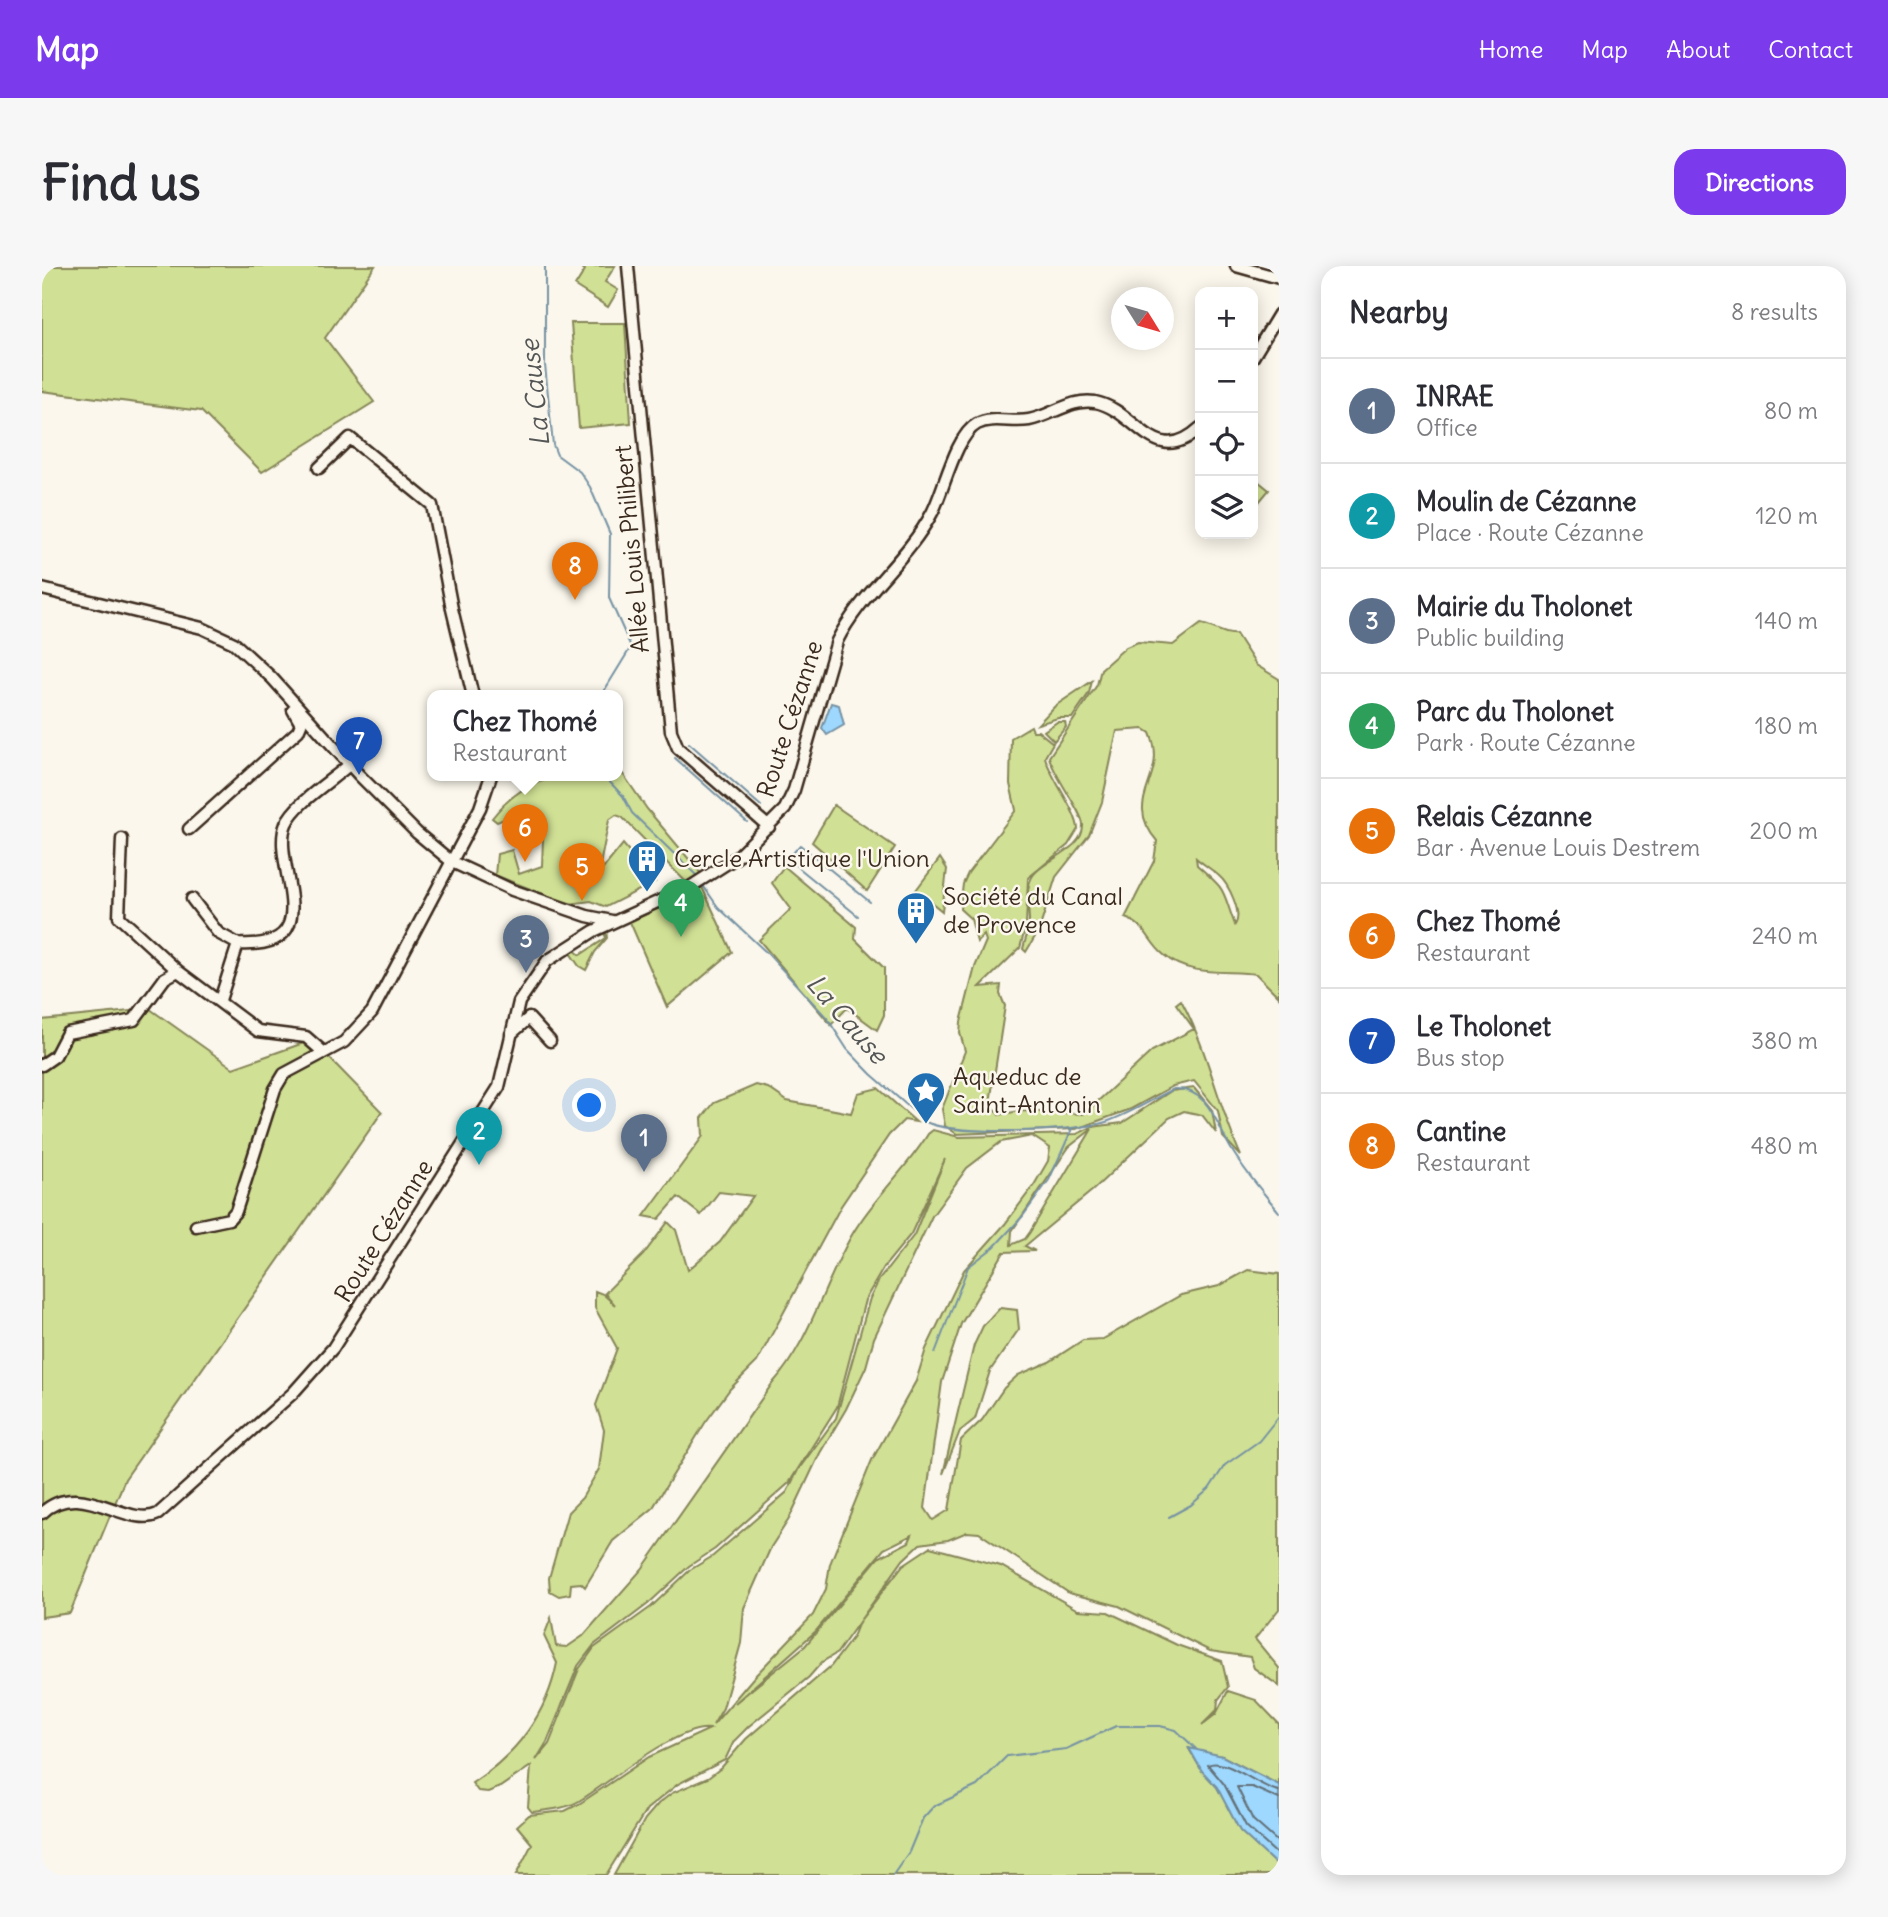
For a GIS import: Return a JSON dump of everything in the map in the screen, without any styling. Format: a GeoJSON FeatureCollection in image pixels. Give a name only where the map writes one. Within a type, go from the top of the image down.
{"type":"FeatureCollection","features":[{"type":"Feature","properties":{"kind":"street","name":"Allée Louis Philibert"},"geometry":{"type":"LineString","coordinates":[[628,266],[671,731],[678,748],[769,827]]}},
{"type":"Feature","properties":{"kind":"street"},"geometry":{"type":"LineString","coordinates":[[1236,266],[1279,278]]}},
{"type":"Feature","properties":{"kind":"street"},"geometry":{"type":"LineString","coordinates":[[1257,350],[1279,314]]}},
{"type":"Feature","properties":{"kind":"street","name":"Route Cézanne"},"geometry":{"type":"LineString","coordinates":[[42,1513],[60,1501],[70,1500],[86,1501],[141,1516],[158,1514],[307,1380],[340,1338],[495,1093],[504,1075],[519,1002],[547,961],[612,921],[691,887],[745,852],[769,827],[791,797],[831,655],[841,634],[929,520],[962,442],[972,427],[988,421],[1026,421],[1085,401],[1117,411],[1158,442],[1175,443],[1195,431]]}},
{"type":"Feature","properties":{"kind":"street"},"geometry":{"type":"LineString","coordinates":[[319,468],[350,438],[432,505],[452,609],[472,690]]}},
{"type":"Feature","properties":{"kind":"street"},"geometry":{"type":"LineString","coordinates":[[42,589],[216,633],[248,654],[349,765],[417,833],[452,862],[512,890],[587,916],[612,921]]}},
{"type":"Feature","properties":{"kind":"street"},"geometry":{"type":"LineString","coordinates":[[189,829],[299,731],[301,724],[289,705],[292,701]]}},
{"type":"Feature","properties":{"kind":"street"},"geometry":{"type":"LineString","coordinates":[[192,899],[214,929],[238,944],[271,939],[288,925],[293,905],[283,849],[285,827],[294,812],[349,765]]}},
{"type":"Feature","properties":{"kind":"street"},"geometry":{"type":"LineString","coordinates":[[196,1226],[229,1219],[234,1214],[279,1080],[298,1064],[350,1037],[372,1012],[480,808],[489,781]]}},
{"type":"Feature","properties":{"kind":"street"},"geometry":{"type":"LineString","coordinates":[[122,839],[119,916],[178,971],[263,1034],[306,1037],[322,1051]]}},
{"type":"Feature","properties":{"kind":"street"},"geometry":{"type":"LineString","coordinates":[[220,1000],[238,944]]}},
{"type":"Feature","properties":{"kind":"street"},"geometry":{"type":"LineString","coordinates":[[42,1065],[55,1056],[67,1033],[134,1020],[165,978],[178,971]]}},
{"type":"Feature","properties":{"kind":"street"},"geometry":{"type":"LineString","coordinates":[[511,1034],[529,1018],[550,1041]]}},
{"type":"Feature","properties":{"kind":"green space"},"geometry":{"type":"Polygon","coordinates":[[[42,266],[375,266],[325,338],[374,402],[262,472],[201,411],[42,391],[42,266]]]}},
{"type":"Feature","properties":{"kind":"green space"},"geometry":{"type":"Polygon","coordinates":[[[579,266],[615,266],[605,282],[618,290],[608,307],[575,286],[585,270],[579,266]]]}},
{"type":"Feature","properties":{"kind":"green space"},"geometry":{"type":"Polygon","coordinates":[[[571,323],[625,323],[631,423],[579,428],[571,323]]]}},
{"type":"Feature","properties":{"kind":"green space"},"geometry":{"type":"Polygon","coordinates":[[[1258,481],[1269,490],[1258,501],[1258,481]]]}},
{"type":"Feature","properties":{"kind":"green space"},"geometry":{"type":"Polygon","coordinates":[[[1201,624],[1228,634],[1236,634],[1256,665],[1279,679],[1279,997],[1256,974],[1196,970],[1174,962],[1158,950],[1138,925],[1125,918],[1154,861],[1157,841],[1147,826],[1143,812],[1155,749],[1150,733],[1144,729],[1117,731],[1102,802],[1089,835],[1056,877],[1039,930],[1026,952],[1023,949],[1029,925],[1028,891],[1031,879],[1040,868],[1078,841],[1082,833],[1082,819],[1049,757],[1097,685],[1101,669],[1126,647],[1138,642],[1173,645],[1201,624]],[[1196,858],[1197,865],[1223,892],[1235,925],[1236,907],[1230,892],[1218,875],[1196,858]]]}},
{"type":"Feature","properties":{"kind":"green space"},"geometry":{"type":"Polygon","coordinates":[[[1092,681],[1089,693],[1072,718],[1058,718],[1038,724],[1055,706],[1092,681]]]}},
{"type":"Feature","properties":{"kind":"green space"},"geometry":{"type":"Polygon","coordinates":[[[1057,722],[1065,722],[1066,727],[1054,741],[1044,731],[1057,722]]]}},
{"type":"Feature","properties":{"kind":"green space"},"geometry":{"type":"Polygon","coordinates":[[[1031,726],[1033,731],[1038,731],[1053,743],[1045,757],[1073,813],[1078,829],[1068,845],[1028,878],[1026,926],[1020,948],[980,987],[1001,985],[1000,994],[1005,1006],[990,1103],[999,1115],[1019,1111],[1084,1114],[1152,1051],[1194,1029],[1176,1004],[1181,1000],[1199,1038],[1241,1156],[1223,1137],[1218,1111],[1194,1081],[1173,1086],[1131,1109],[1076,1129],[957,1134],[945,1126],[942,1109],[965,1051],[960,1033],[961,1022],[975,967],[986,941],[984,935],[977,942],[971,919],[960,909],[963,884],[968,873],[1016,810],[1010,784],[1011,738],[1031,726]]]}},
{"type":"Feature","properties":{"kind":"green space"},"geometry":{"type":"Polygon","coordinates":[[[623,774],[647,809],[703,876],[688,884],[622,817],[616,815],[609,820],[598,875],[623,844],[655,882],[606,907],[591,901],[569,904],[495,875],[497,854],[512,850],[519,874],[542,866],[543,838],[528,837],[521,812],[497,822],[492,818],[506,803],[542,781],[623,781],[623,774]]]}},
{"type":"Feature","properties":{"kind":"green space"},"geometry":{"type":"Polygon","coordinates":[[[834,805],[895,847],[867,891],[812,842],[834,805]]]}},
{"type":"Feature","properties":{"kind":"green space"},"geometry":{"type":"Polygon","coordinates":[[[940,858],[947,869],[942,911],[916,890],[940,858]]]}},
{"type":"Feature","properties":{"kind":"green space"},"geometry":{"type":"Polygon","coordinates":[[[784,866],[856,927],[855,939],[884,968],[884,1015],[877,1030],[847,1008],[831,1025],[759,940],[791,909],[772,883],[784,866]]]}},
{"type":"Feature","properties":{"kind":"green space"},"geometry":{"type":"Polygon","coordinates":[[[702,887],[732,952],[667,1007],[630,922],[702,887]]]}},
{"type":"Feature","properties":{"kind":"green space"},"geometry":{"type":"Polygon","coordinates":[[[606,929],[607,938],[595,952],[586,970],[579,966],[568,950],[571,947],[580,955],[606,938],[603,930],[606,929]]]}},
{"type":"Feature","properties":{"kind":"green space"},"geometry":{"type":"Polygon","coordinates":[[[150,1009],[233,1068],[312,1040],[382,1112],[125,1479],[70,1613],[42,1617],[42,1020],[150,1009]]]}},
{"type":"Feature","properties":{"kind":"green space"},"geometry":{"type":"Polygon","coordinates":[[[756,1085],[768,1088],[787,1101],[851,1113],[858,1093],[878,1088],[916,1122],[904,1120],[889,1135],[841,1206],[757,1362],[730,1389],[705,1423],[652,1509],[613,1541],[585,1587],[581,1583],[571,1584],[570,1594],[559,1596],[550,1591],[549,1578],[568,1512],[582,1498],[599,1469],[604,1430],[596,1405],[617,1348],[595,1308],[595,1291],[603,1294],[615,1305],[605,1293],[643,1255],[668,1222],[676,1230],[688,1270],[720,1242],[753,1196],[719,1192],[701,1215],[678,1197],[659,1219],[644,1216],[703,1136],[702,1118],[714,1103],[756,1085]]]}},
{"type":"Feature","properties":{"kind":"green space"},"geometry":{"type":"Polygon","coordinates":[[[1194,1088],[1212,1110],[1216,1133],[1202,1115],[1184,1111],[1169,1118],[1093,1190],[1025,1246],[1035,1251],[1004,1252],[961,1324],[942,1382],[925,1508],[933,1520],[949,1510],[961,1440],[982,1420],[1004,1388],[1018,1375],[1049,1362],[1083,1340],[1103,1339],[1181,1295],[1219,1286],[1248,1270],[1279,1274],[1279,1609],[1255,1639],[1279,1668],[1279,1686],[1254,1668],[1250,1657],[1210,1651],[1119,1606],[1069,1593],[979,1533],[967,1532],[948,1540],[920,1544],[903,1560],[837,1653],[822,1662],[809,1677],[749,1726],[734,1741],[725,1760],[678,1784],[647,1809],[606,1875],[516,1875],[532,1844],[517,1826],[529,1815],[565,1811],[649,1757],[710,1729],[697,1730],[662,1745],[579,1801],[563,1807],[532,1812],[528,1807],[531,1766],[488,1792],[478,1791],[472,1783],[516,1746],[546,1699],[557,1663],[544,1636],[551,1618],[556,1646],[567,1647],[583,1636],[642,1569],[797,1350],[853,1233],[928,1134],[933,1130],[959,1137],[1077,1134],[1092,1127],[1122,1123],[1171,1091],[1194,1088]],[[1092,1129],[1069,1147],[1012,1231],[1011,1245],[1025,1239],[1030,1232],[1092,1129]],[[1032,1136],[1001,1142],[967,1168],[932,1216],[874,1338],[866,1367],[846,1409],[820,1453],[789,1519],[771,1547],[744,1608],[741,1643],[723,1708],[713,1725],[813,1615],[826,1589],[830,1564],[872,1460],[916,1381],[926,1349],[964,1270],[1005,1224],[1048,1161],[1050,1148],[1032,1136]],[[945,1159],[911,1234],[884,1267],[865,1300],[837,1407],[789,1483],[715,1549],[689,1566],[648,1604],[594,1645],[578,1666],[547,1742],[536,1760],[549,1744],[579,1669],[594,1648],[651,1607],[690,1570],[713,1556],[787,1492],[798,1470],[836,1418],[870,1298],[879,1280],[914,1235],[945,1159]],[[912,1535],[884,1549],[816,1631],[735,1703],[805,1646],[878,1558],[909,1542],[912,1535]]]}},
{"type":"Feature","properties":{"kind":"green space"},"geometry":{"type":"Polygon","coordinates":[[[1000,1308],[1017,1310],[1019,1329],[990,1371],[975,1419],[960,1431],[943,1474],[974,1345],[983,1326],[1000,1308]]]}},
{"type":"Feature","properties":{"kind":"green space"},"geometry":{"type":"Polygon","coordinates":[[[930,1547],[1001,1566],[1078,1610],[1108,1612],[1177,1645],[1222,1661],[1228,1687],[1218,1700],[1217,1710],[1202,1725],[1216,1714],[1228,1691],[1256,1700],[1279,1724],[1279,1785],[1222,1756],[1189,1749],[1202,1771],[1217,1787],[1240,1831],[1279,1867],[1279,1875],[614,1875],[645,1819],[658,1804],[672,1793],[708,1778],[721,1768],[746,1739],[831,1666],[853,1637],[859,1622],[903,1565],[930,1547]]]}},
{"type":"Feature","properties":{"kind":"water"},"geometry":{"type":"Polygon","coordinates":[[[831,703],[839,705],[844,725],[827,735],[822,728],[831,703]]]}},
{"type":"Feature","properties":{"kind":"water"},"geometry":{"type":"Polygon","coordinates":[[[1189,1748],[1222,1756],[1279,1785],[1279,1867],[1240,1831],[1217,1787],[1202,1771],[1189,1748]]]}},
{"type":"Feature","properties":{"kind":"waterway","name":"La Cause"},"geometry":{"type":"LineString","coordinates":[[545,266],[545,365],[553,445],[557,455],[580,472],[590,487],[610,534],[609,598],[631,647],[605,690]]}},
{"type":"Feature","properties":{"kind":"waterway"},"geometry":{"type":"LineString","coordinates":[[689,743],[761,806]]}},
{"type":"Feature","properties":{"kind":"waterway"},"geometry":{"type":"LineString","coordinates":[[675,758],[747,822]]}},
{"type":"Feature","properties":{"kind":"waterway","name":"La Cause"},"geometry":{"type":"LineString","coordinates":[[609,781],[623,796],[632,813],[697,876]]}},
{"type":"Feature","properties":{"kind":"waterway"},"geometry":{"type":"LineString","coordinates":[[858,916],[788,859],[800,845],[870,902]]}},
{"type":"Feature","properties":{"kind":"waterway","name":"La Cause"},"geometry":{"type":"LineString","coordinates":[[702,884],[718,907],[767,953],[827,1018],[847,1049],[926,1122],[987,1131],[1069,1128],[1106,1122],[1174,1089],[1187,1090],[1205,1102],[1238,1160],[1279,1212]]}},
{"type":"Feature","properties":{"kind":"waterway"},"geometry":{"type":"LineString","coordinates":[[935,1353],[968,1267],[994,1247],[1023,1216],[1049,1180],[1072,1129]]}},
{"type":"Feature","properties":{"kind":"waterway"},"geometry":{"type":"LineString","coordinates":[[1169,1517],[1191,1505],[1209,1489],[1225,1465],[1259,1441],[1279,1416]]}},
{"type":"Feature","properties":{"kind":"waterway"},"geometry":{"type":"LineString","coordinates":[[893,1875],[909,1852],[923,1818],[934,1806],[977,1786],[1007,1756],[1066,1749],[1116,1726],[1160,1726],[1176,1730],[1196,1749]]}},
{"type":"Feature","properties":{"kind":"place","name":"Cantine"},"geometry":{"type":"Point","coordinates":[575,600]}},
{"type":"Feature","properties":{"kind":"place","name":"Le Tholonet"},"geometry":{"type":"Point","coordinates":[359,775]}},
{"type":"Feature","properties":{"kind":"place","name":"Chez Thomé"},"geometry":{"type":"Point","coordinates":[525,862]}},
{"type":"Feature","properties":{"kind":"place","name":"Cercle Artistique l'Union"},"geometry":{"type":"Point","coordinates":[647,893]}},
{"type":"Feature","properties":{"kind":"place","name":"Relais Cézanne"},"geometry":{"type":"Point","coordinates":[582,901]}},
{"type":"Feature","properties":{"kind":"place","name":"Parc du Tholonet"},"geometry":{"type":"Point","coordinates":[681,937]}},
{"type":"Feature","properties":{"kind":"place","name":"Société du Canal de Provence"},"geometry":{"type":"Point","coordinates":[916,945]}},
{"type":"Feature","properties":{"kind":"place","name":"Mairie du Tholonet"},"geometry":{"type":"Point","coordinates":[526,973]}},
{"type":"Feature","properties":{"kind":"place","name":"Aqueduc de Saint-Antonin"},"geometry":{"type":"Point","coordinates":[926,1125]}},
{"type":"Feature","properties":{"kind":"place","name":"Moulin de Cézanne"},"geometry":{"type":"Point","coordinates":[479,1165]}},
{"type":"Feature","properties":{"kind":"place","name":"INRAE"},"geometry":{"type":"Point","coordinates":[644,1172]}}]}
